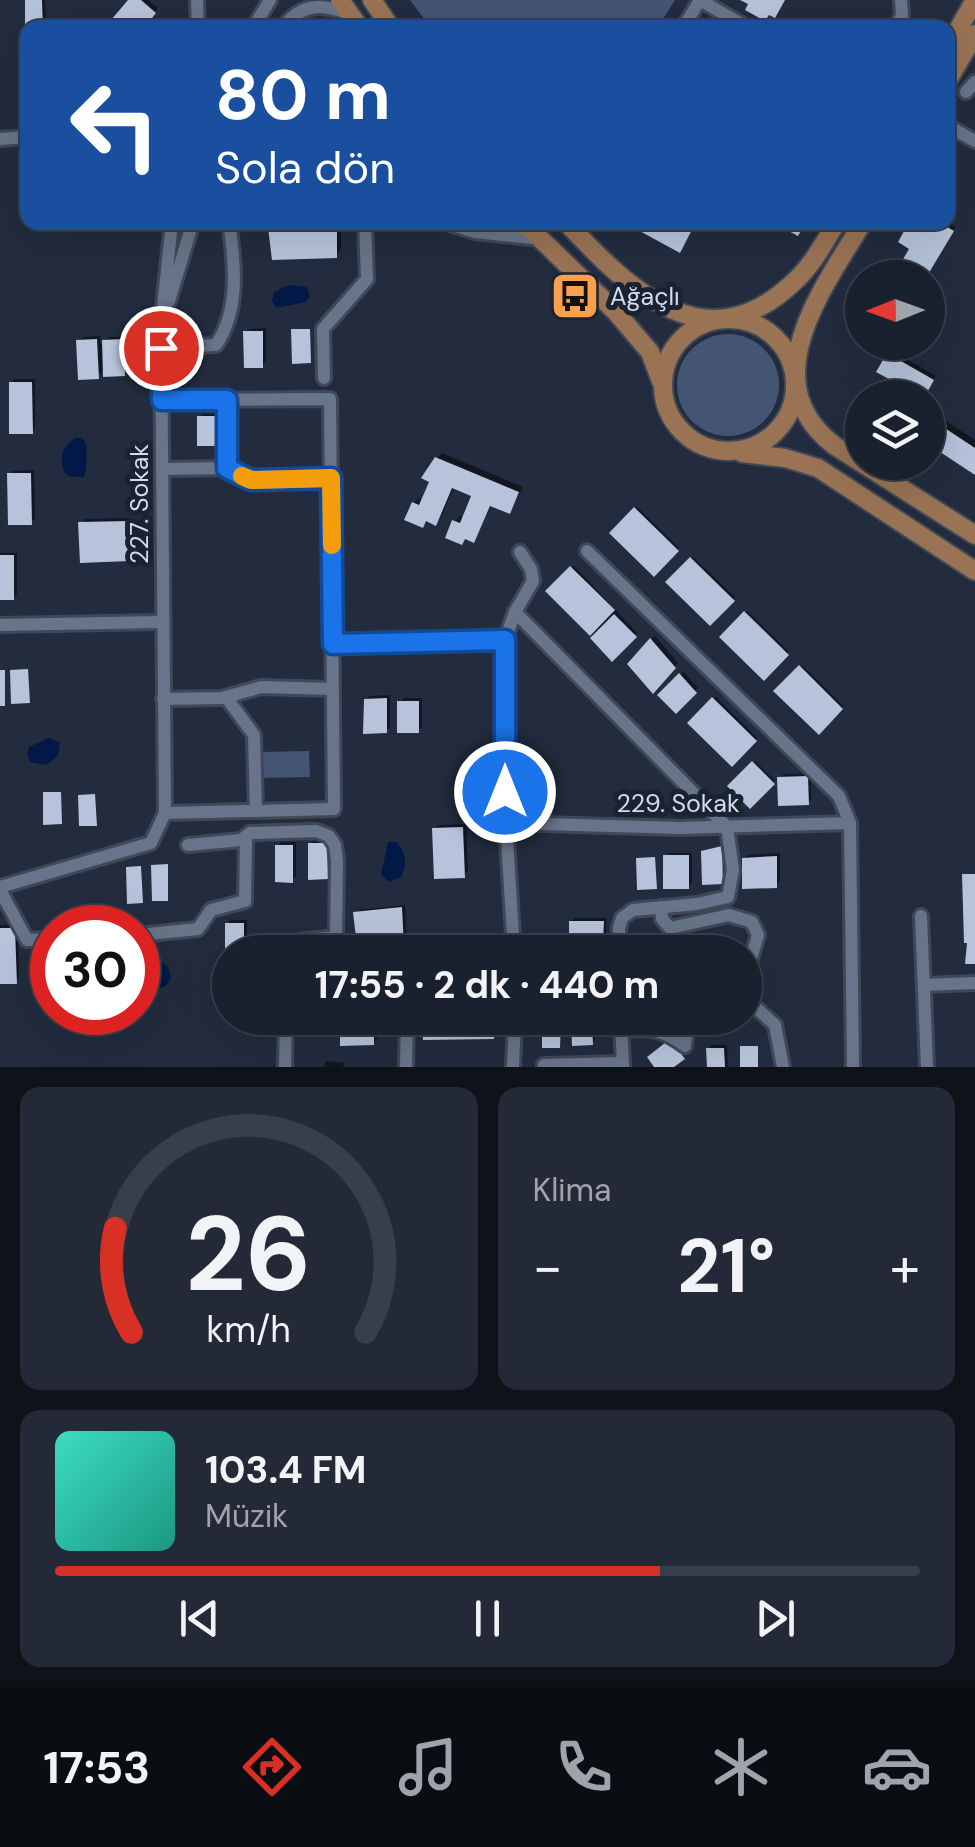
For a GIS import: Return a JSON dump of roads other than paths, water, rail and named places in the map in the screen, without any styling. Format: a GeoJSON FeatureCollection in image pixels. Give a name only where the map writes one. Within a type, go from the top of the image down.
{"type":"FeatureCollection","features":[{"type":"Feature","properties":{"kind":"main road"},"geometry":{"type":"LineString","coordinates":[[955,35],[975,0]]}},
{"type":"Feature","properties":{"kind":"main road"},"geometry":{"type":"LineString","coordinates":[[955,68],[975,34]]}},
{"type":"Feature","properties":{"kind":"main road"},"geometry":{"type":"LineString","coordinates":[[531,230],[615,310],[650,352],[666,406],[676,425],[691,440],[710,449],[785,458],[818,468],[975,571]]}},
{"type":"Feature","properties":{"kind":"main road"},"geometry":{"type":"LineString","coordinates":[[573,230],[612,272],[656,304],[688,316],[748,322],[767,330],[782,345],[792,364],[803,412],[815,430],[975,535]]}},
{"type":"Feature","properties":{"kind":"main road"},"geometry":{"type":"LineString","coordinates":[[663,386],[666,366],[675,347],[689,332],[707,322],[769,303],[800,277],[832,230]]}},
{"type":"Feature","properties":{"kind":"main road"},"geometry":{"type":"LineString","coordinates":[[731,452],[751,448],[776,431],[792,405],[806,320],[858,230]]}},
{"type":"Feature","properties":{"kind":"street"},"geometry":{"type":"LineString","coordinates":[[700,0],[734,20]]}},
{"type":"Feature","properties":{"kind":"street"},"geometry":{"type":"LineString","coordinates":[[290,20],[302,8],[319,6],[350,14]]}},
{"type":"Feature","properties":{"kind":"street"},"geometry":{"type":"LineString","coordinates":[[160,327],[171,230]]}},
{"type":"Feature","properties":{"kind":"street"},"geometry":{"type":"LineString","coordinates":[[160,327],[190,230]]}},
{"type":"Feature","properties":{"kind":"street"},"geometry":{"type":"LineString","coordinates":[[161,348],[216,345],[223,335],[233,310],[229,230]]}},
{"type":"Feature","properties":{"kind":"street"},"geometry":{"type":"LineString","coordinates":[[324,378],[322,329],[368,280],[365,230]]}},
{"type":"Feature","properties":{"kind":"street"},"geometry":{"type":"LineString","coordinates":[[469,230],[540,239]]}},
{"type":"Feature","properties":{"kind":"street","name":"227. Sokak"},"geometry":{"type":"LineString","coordinates":[[160,327],[165,814]]}},
{"type":"Feature","properties":{"kind":"street"},"geometry":{"type":"LineString","coordinates":[[30,940],[0,888],[151,843],[165,814],[334,809],[330,399],[162,400]]}},
{"type":"Feature","properties":{"kind":"street"},"geometry":{"type":"LineString","coordinates":[[227,400],[227,468]]}},
{"type":"Feature","properties":{"kind":"street"},"geometry":{"type":"LineString","coordinates":[[162,469],[227,468],[251,480],[331,478]]}},
{"type":"Feature","properties":{"kind":"street"},"geometry":{"type":"LineString","coordinates":[[587,551],[839,796],[850,823],[853,1067]]}},
{"type":"Feature","properties":{"kind":"street"},"geometry":{"type":"LineString","coordinates":[[513,935],[506,823],[505,640],[533,581],[532,568],[520,552]]}},
{"type":"Feature","properties":{"kind":"street"},"geometry":{"type":"LineString","coordinates":[[515,612],[727,826],[732,870],[728,897],[634,910],[622,918],[619,935]]}},
{"type":"Feature","properties":{"kind":"street"},"geometry":{"type":"LineString","coordinates":[[0,625],[162,622]]}},
{"type":"Feature","properties":{"kind":"street"},"geometry":{"type":"LineString","coordinates":[[333,644],[505,640]]}},
{"type":"Feature","properties":{"kind":"street"},"geometry":{"type":"LineString","coordinates":[[163,699],[226,697],[262,687],[333,689]]}},
{"type":"Feature","properties":{"kind":"street"},"geometry":{"type":"LineString","coordinates":[[226,697],[254,735],[256,811]]}},
{"type":"Feature","properties":{"kind":"street","name":"229. Sokak"},"geometry":{"type":"LineString","coordinates":[[506,823],[850,823]]}},
{"type":"Feature","properties":{"kind":"street"},"geometry":{"type":"LineString","coordinates":[[160,933],[198,930],[211,910],[245,901],[246,838],[250,833],[316,830],[329,836],[335,845],[336,935]]}},
{"type":"Feature","properties":{"kind":"street"},"geometry":{"type":"LineString","coordinates":[[188,845],[246,838]]}},
{"type":"Feature","properties":{"kind":"street"},"geometry":{"type":"LineString","coordinates":[[660,906],[662,918],[670,928],[729,916],[752,922],[758,935],[748,970],[748,990],[753,1006],[775,1025],[783,1067]]}},
{"type":"Feature","properties":{"kind":"street"},"geometry":{"type":"LineString","coordinates":[[921,916],[927,1067]]}},
{"type":"Feature","properties":{"kind":"street"},"geometry":{"type":"LineString","coordinates":[[924,985],[975,984]]}},
{"type":"Feature","properties":{"kind":"street"},"geometry":{"type":"LineString","coordinates":[[285,1067],[286,1035]]}},
{"type":"Feature","properties":{"kind":"street"},"geometry":{"type":"LineString","coordinates":[[406,1067],[407,1035]]}},
{"type":"Feature","properties":{"kind":"street"},"geometry":{"type":"LineString","coordinates":[[514,1035],[514,1067]]}},
{"type":"Feature","properties":{"kind":"street"},"geometry":{"type":"LineString","coordinates":[[544,1065],[623,1065],[622,1035]]}},
{"type":"Feature","properties":{"kind":"street"},"geometry":{"type":"LineString","coordinates":[[670,1035],[685,1046],[686,1035]]}},
{"type":"Feature","properties":{"kind":"water"},"geometry":{"type":"Polygon","coordinates":[[[289,285],[307,287],[310,296],[306,302],[276,308],[274,292],[289,285]]]}},
{"type":"Feature","properties":{"kind":"water"},"geometry":{"type":"Polygon","coordinates":[[[75,438],[86,443],[84,477],[70,477],[64,472],[63,453],[75,438]]]}},
{"type":"Feature","properties":{"kind":"water"},"geometry":{"type":"Polygon","coordinates":[[[49,738],[60,743],[58,756],[46,765],[30,762],[29,747],[49,738]]]}},
{"type":"Feature","properties":{"kind":"water"},"geometry":{"type":"Polygon","coordinates":[[[388,842],[397,842],[405,863],[401,877],[389,882],[381,875],[388,842]]]}},
{"type":"Feature","properties":{"kind":"water"},"geometry":{"type":"Polygon","coordinates":[[[160,961],[168,967],[171,978],[160,988],[160,961]]]}},
{"type":"Feature","properties":{"kind":"place","name":"Ağaçlı"},"geometry":{"type":"Point","coordinates":[575,296]}}]}
